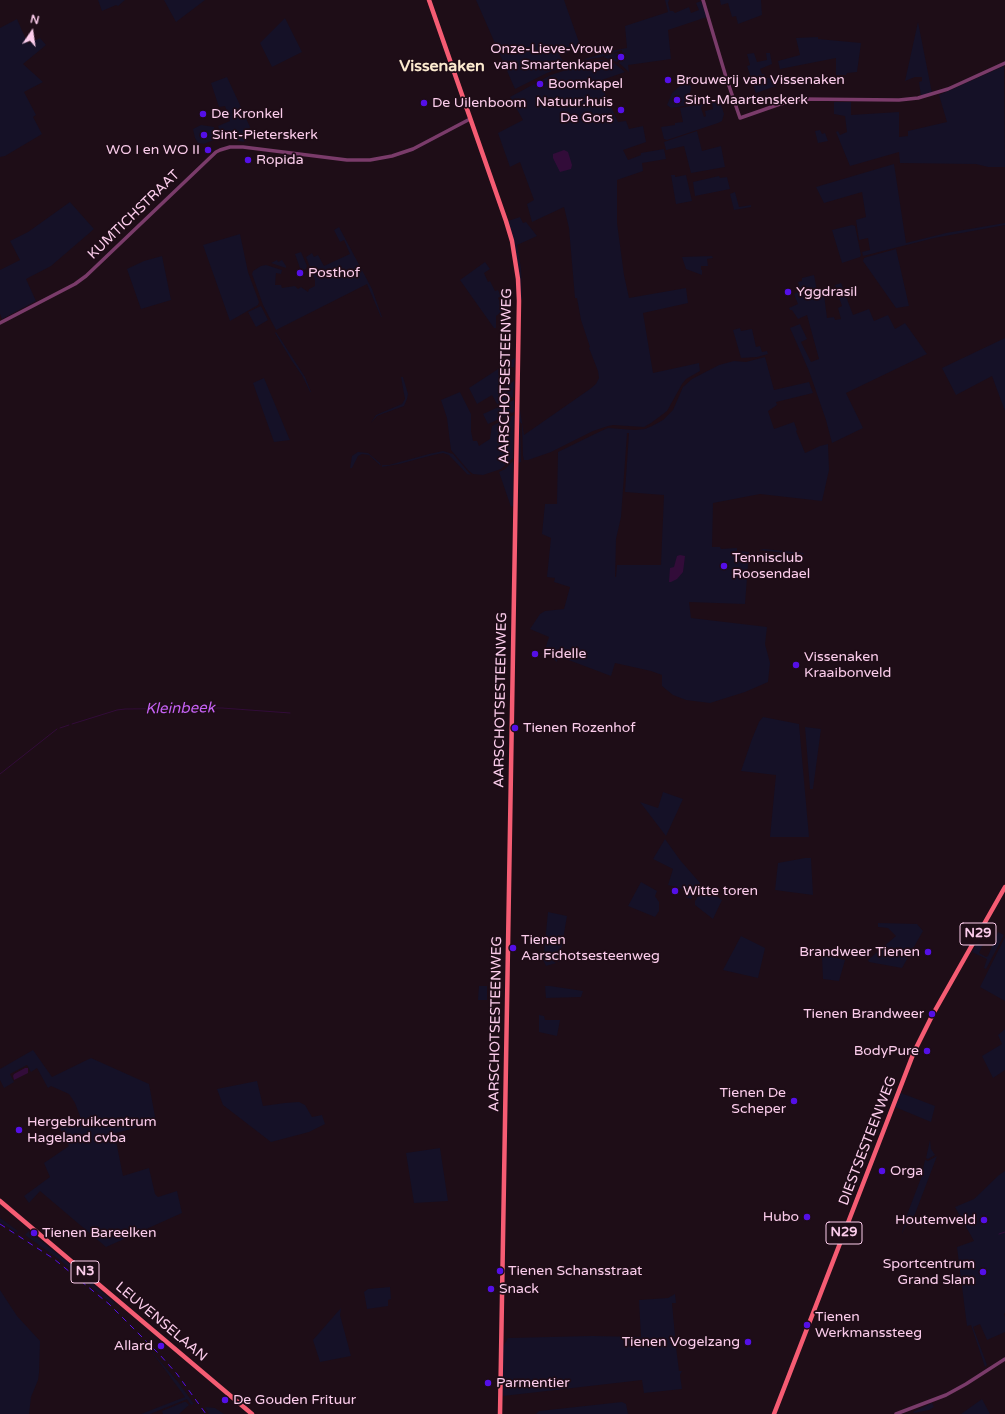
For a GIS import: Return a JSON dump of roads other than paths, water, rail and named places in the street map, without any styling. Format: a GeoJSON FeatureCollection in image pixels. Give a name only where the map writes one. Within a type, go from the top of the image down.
{"type":"FeatureCollection","features":[{"type":"Feature","properties":{"kind":"main road","name":"AARSCHOTSESTEENWEG"},"geometry":{"type":"LineString","coordinates":[[429,0],[512,241],[517,269],[519,301],[500,1414]]}},
{"type":"Feature","properties":{"kind":"main road","name":"DIESTSESTEENWEG"},"geometry":{"type":"LineString","coordinates":[[774,1414],[912,1058],[933,1014],[1005,887]]}},
{"type":"Feature","properties":{"kind":"main road","name":"LEUVENSELAAN"},"geometry":{"type":"LineString","coordinates":[[0,1200],[252,1414]]}},
{"type":"Feature","properties":{"kind":"street"},"geometry":{"type":"LineString","coordinates":[[703,0],[740,118],[780,104],[802,99],[898,100],[918,98],[939,93],[1005,63]]}},
{"type":"Feature","properties":{"kind":"street","name":"KUMTICHSTRAAT"},"geometry":{"type":"LineString","coordinates":[[0,323],[75,284],[86,276],[216,152],[220,150],[230,147],[244,147],[346,160],[370,160],[392,156],[413,149],[470,119]]}},
{"type":"Feature","properties":{"kind":"street"},"geometry":{"type":"LineString","coordinates":[[896,1414],[946,1395],[1005,1359]]}},
{"type":"Feature","properties":{"kind":"waterway","name":"Kleinbeek"},"geometry":{"type":"LineString","coordinates":[[72,724],[117,710],[125,709],[222,708],[290,713]]}},
{"type":"Feature","properties":{"kind":"waterway","name":"Kleinbeek"},"geometry":{"type":"LineString","coordinates":[[60,728],[69,725]]}},
{"type":"Feature","properties":{"kind":"waterway","name":"Kleinbeek"},"geometry":{"type":"LineString","coordinates":[[0,774],[57,729]]}},
{"type":"Feature","properties":{"kind":"waterway"},"geometry":{"type":"LineString","coordinates":[[999,1234],[1005,1232]]}},
{"type":"Feature","properties":{"kind":"railway"},"geometry":{"type":"LineString","coordinates":[[0,1224],[54,1259],[109,1304],[177,1374],[206,1414]]}},
{"type":"Feature","properties":{"kind":"place","name":"Onze-Lieve-Vrouw van Smartenkapel"},"geometry":{"type":"Point","coordinates":[621,57]}},
{"type":"Feature","properties":{"kind":"place","name":"Brouwerij van Vissenaken"},"geometry":{"type":"Point","coordinates":[668,80]}},
{"type":"Feature","properties":{"kind":"place","name":"Boomkapel"},"geometry":{"type":"Point","coordinates":[540,84]}},
{"type":"Feature","properties":{"kind":"place","name":"Sint-Maartenskerk"},"geometry":{"type":"Point","coordinates":[677,100]}},
{"type":"Feature","properties":{"kind":"place","name":"De Uilenboom"},"geometry":{"type":"Point","coordinates":[424,103]}},
{"type":"Feature","properties":{"kind":"place","name":"Natuur.huis De Gors"},"geometry":{"type":"Point","coordinates":[621,110]}},
{"type":"Feature","properties":{"kind":"place","name":"De Kronkel"},"geometry":{"type":"Point","coordinates":[203,114]}},
{"type":"Feature","properties":{"kind":"place","name":"Sint-Pieterskerk"},"geometry":{"type":"Point","coordinates":[204,135]}},
{"type":"Feature","properties":{"kind":"place","name":"WO I en WO II"},"geometry":{"type":"Point","coordinates":[208,150]}},
{"type":"Feature","properties":{"kind":"place","name":"Ropida"},"geometry":{"type":"Point","coordinates":[248,160]}},
{"type":"Feature","properties":{"kind":"place","name":"Posthof"},"geometry":{"type":"Point","coordinates":[300,273]}},
{"type":"Feature","properties":{"kind":"place","name":"Yggdrasil"},"geometry":{"type":"Point","coordinates":[788,292]}},
{"type":"Feature","properties":{"kind":"place","name":"Tennisclub Roosendael"},"geometry":{"type":"Point","coordinates":[724,566]}},
{"type":"Feature","properties":{"kind":"place","name":"Fidelle"},"geometry":{"type":"Point","coordinates":[535,654]}},
{"type":"Feature","properties":{"kind":"place","name":"Vissenaken Kraaibonveld"},"geometry":{"type":"Point","coordinates":[796,665]}},
{"type":"Feature","properties":{"kind":"place","name":"Tienen Rozenhof"},"geometry":{"type":"Point","coordinates":[515,728]}},
{"type":"Feature","properties":{"kind":"place","name":"Witte toren"},"geometry":{"type":"Point","coordinates":[675,891]}},
{"type":"Feature","properties":{"kind":"place","name":"Tienen Aarschotsesteenweg"},"geometry":{"type":"Point","coordinates":[513,948]}},
{"type":"Feature","properties":{"kind":"place","name":"Brandweer Tienen"},"geometry":{"type":"Point","coordinates":[928,952]}},
{"type":"Feature","properties":{"kind":"place","name":"Tienen Brandweer"},"geometry":{"type":"Point","coordinates":[932,1014]}},
{"type":"Feature","properties":{"kind":"place","name":"BodyPure"},"geometry":{"type":"Point","coordinates":[927,1051]}},
{"type":"Feature","properties":{"kind":"place","name":"Tienen De Scheper"},"geometry":{"type":"Point","coordinates":[794,1101]}},
{"type":"Feature","properties":{"kind":"place","name":"Hergebruikcentrum Hageland cvba"},"geometry":{"type":"Point","coordinates":[19,1130]}},
{"type":"Feature","properties":{"kind":"place","name":"Orga"},"geometry":{"type":"Point","coordinates":[882,1171]}},
{"type":"Feature","properties":{"kind":"place","name":"Hubo"},"geometry":{"type":"Point","coordinates":[807,1217]}},
{"type":"Feature","properties":{"kind":"place","name":"Houtemveld"},"geometry":{"type":"Point","coordinates":[984,1220]}},
{"type":"Feature","properties":{"kind":"place","name":"Tienen Bareelken"},"geometry":{"type":"Point","coordinates":[34,1233]}},
{"type":"Feature","properties":{"kind":"place","name":"Tienen Schansstraat"},"geometry":{"type":"Point","coordinates":[500,1271]}},
{"type":"Feature","properties":{"kind":"place","name":"Sportcentrum Grand Slam"},"geometry":{"type":"Point","coordinates":[983,1272]}},
{"type":"Feature","properties":{"kind":"place","name":"Snack"},"geometry":{"type":"Point","coordinates":[491,1289]}},
{"type":"Feature","properties":{"kind":"place","name":"Tienen Werkmanssteeg"},"geometry":{"type":"Point","coordinates":[807,1325]}},
{"type":"Feature","properties":{"kind":"place","name":"Tienen Vogelzang"},"geometry":{"type":"Point","coordinates":[748,1342]}},
{"type":"Feature","properties":{"kind":"place","name":"Allard"},"geometry":{"type":"Point","coordinates":[161,1346]}},
{"type":"Feature","properties":{"kind":"place","name":"Parmentier"},"geometry":{"type":"Point","coordinates":[488,1383]}},
{"type":"Feature","properties":{"kind":"place","name":"De Gouden Frituur"},"geometry":{"type":"Point","coordinates":[225,1400]}},
{"type":"Feature","properties":{"kind":"district","name":"Vissenaken"},"geometry":{"type":"Point","coordinates":[442,67]}}]}
